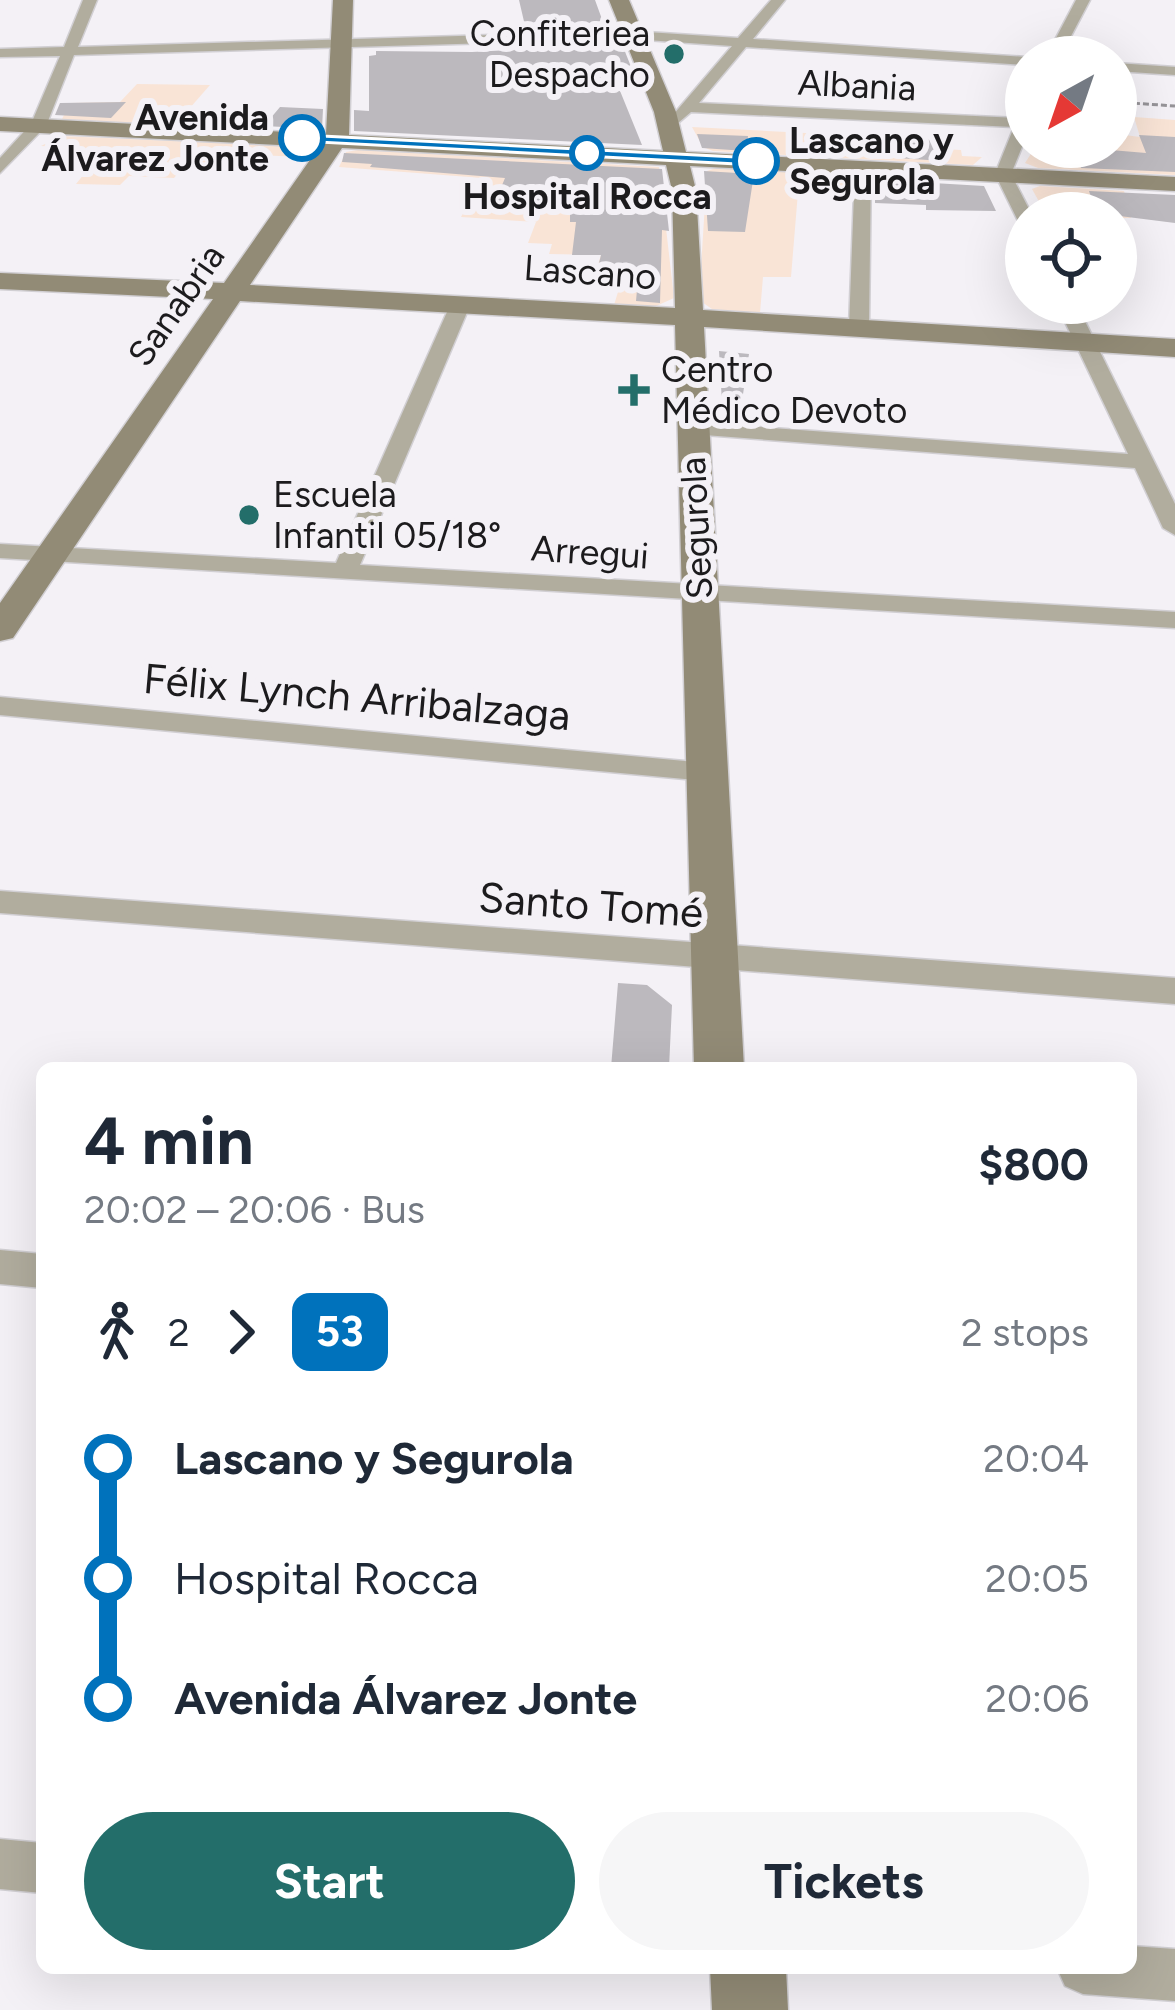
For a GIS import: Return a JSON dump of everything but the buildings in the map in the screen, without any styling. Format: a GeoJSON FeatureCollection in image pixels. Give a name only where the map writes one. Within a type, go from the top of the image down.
{"type":"FeatureCollection","features":[{"type":"Feature","properties":{"kind":"street"},"geometry":{"type":"LineString","coordinates":[[0,168],[38,126],[90,0]]}},
{"type":"Feature","properties":{"kind":"street","name":"Sanabria"},"geometry":{"type":"LineString","coordinates":[[0,630],[336,140],[341,124],[343,0]]}},
{"type":"Feature","properties":{"kind":"street","name":"Segurola"},"geometry":{"type":"LineString","coordinates":[[619,0],[679,158],[684,190],[719,1062]]}},
{"type":"Feature","properties":{"kind":"street"},"geometry":{"type":"LineString","coordinates":[[669,129],[778,0]]}},
{"type":"Feature","properties":{"kind":"street"},"geometry":{"type":"LineString","coordinates":[[1064,36],[1083,0]]}},
{"type":"Feature","properties":{"kind":"street"},"geometry":{"type":"LineString","coordinates":[[0,53],[632,35],[1005,60]]}},
{"type":"Feature","properties":{"kind":"street"},"geometry":{"type":"LineString","coordinates":[[1137,68],[1175,71]]}},
{"type":"Feature","properties":{"kind":"street","name":"Albania"},"geometry":{"type":"LineString","coordinates":[[688,106],[1005,119]]}},
{"type":"Feature","properties":{"kind":"street"},"geometry":{"type":"LineString","coordinates":[[0,124],[1175,184]]}},
{"type":"Feature","properties":{"kind":"street"},"geometry":{"type":"LineString","coordinates":[[859,327],[863,166]]}},
{"type":"Feature","properties":{"kind":"street"},"geometry":{"type":"LineString","coordinates":[[1005,168],[1003,174],[1012,192]]}},
{"type":"Feature","properties":{"kind":"street","name":"Lascano"},"geometry":{"type":"LineString","coordinates":[[0,280],[461,303],[1175,348]]}},
{"type":"Feature","properties":{"kind":"street"},"geometry":{"type":"LineString","coordinates":[[344,573],[461,303]]}},
{"type":"Feature","properties":{"kind":"street"},"geometry":{"type":"LineString","coordinates":[[1076,324],[1175,528]]}},
{"type":"Feature","properties":{"kind":"street"},"geometry":{"type":"LineString","coordinates":[[691,428],[1143,462]]}},
{"type":"Feature","properties":{"kind":"street","name":"Arregui"},"geometry":{"type":"LineString","coordinates":[[0,551],[1175,620]]}},
{"type":"Feature","properties":{"kind":"street","name":"Félix Lynch Arribalzaga"},"geometry":{"type":"LineString","coordinates":[[0,706],[706,772]]}},
{"type":"Feature","properties":{"kind":"street","name":"Santo Tomé"},"geometry":{"type":"LineString","coordinates":[[0,902],[1175,991]]}},
{"type":"Feature","properties":{"kind":"street"},"geometry":{"type":"LineString","coordinates":[[0,1267],[36,1270]]}},
{"type":"Feature","properties":{"kind":"street"},"geometry":{"type":"LineString","coordinates":[[0,1864],[36,1867]]}},
{"type":"Feature","properties":{"kind":"street"},"geometry":{"type":"LineString","coordinates":[[1137,1972],[1175,1975]]}},
{"type":"Feature","properties":{"kind":"street"},"geometry":{"type":"LineString","coordinates":[[748,1974],[749,2010]]}},
{"type":"Feature","properties":{"kind":"path"},"geometry":{"type":"LineString","coordinates":[[1137,103],[1175,106]]}},
{"type":"Feature","properties":{"kind":"shaded area"},"geometry":{"type":"Polygon","coordinates":[[[137,84],[210,85],[175,125],[62,119],[70,103],[120,102],[137,84]]]}},
{"type":"Feature","properties":{"kind":"shaded area"},"geometry":{"type":"Polygon","coordinates":[[[1137,117],[1175,120],[1175,175],[1038,168],[1137,168],[1137,117]]]}},
{"type":"Feature","properties":{"kind":"shaded area"},"geometry":{"type":"Polygon","coordinates":[[[692,127],[942,140],[943,149],[982,157],[973,165],[713,151],[703,147],[692,127]]]}},
{"type":"Feature","properties":{"kind":"shaded area"},"geometry":{"type":"Polygon","coordinates":[[[61,136],[306,148],[299,157],[241,154],[226,171],[182,169],[174,178],[129,176],[120,185],[76,184],[97,158],[76,157],[83,148],[41,146],[61,136]]]}},
{"type":"Feature","properties":{"kind":"shaded area"},"geometry":{"type":"Polygon","coordinates":[[[346,152],[659,167],[674,298],[654,307],[614,305],[622,279],[594,277],[601,255],[549,254],[552,244],[528,243],[536,222],[461,217],[482,178],[339,167],[346,152]]]}},
{"type":"Feature","properties":{"kind":"shaded area"},"geometry":{"type":"Polygon","coordinates":[[[707,171],[837,175],[848,180],[848,188],[798,192],[791,277],[763,277],[760,313],[712,309],[699,300],[707,171]]]}},
{"type":"Feature","properties":{"kind":"shaded area"},"geometry":{"type":"Polygon","coordinates":[[[1040,186],[1124,192],[1034,192],[1040,186]]]}},
{"type":"Feature","properties":{"kind":"bus line","name":"53"},"geometry":{"type":"LineString","coordinates":[[302,138],[756,161]]}},
{"type":"Feature","properties":{"kind":"place","name":"Confiteriea Despacho"},"geometry":{"type":"Point","coordinates":[674,54]}},
{"type":"Feature","properties":{"kind":"place","name":"Avenida Álvarez Jonte"},"geometry":{"type":"Point","coordinates":[302,138]}},
{"type":"Feature","properties":{"kind":"place","name":"Hospital Rocca"},"geometry":{"type":"Point","coordinates":[587,153]}},
{"type":"Feature","properties":{"kind":"place","name":"Lascano y Segurola"},"geometry":{"type":"Point","coordinates":[756,161]}},
{"type":"Feature","properties":{"kind":"place","name":"Centro Médico Devoto"},"geometry":{"type":"Point","coordinates":[634,390]}},
{"type":"Feature","properties":{"kind":"place","name":"Escuela Infantil 05/18°"},"geometry":{"type":"Point","coordinates":[249,515]}}]}
